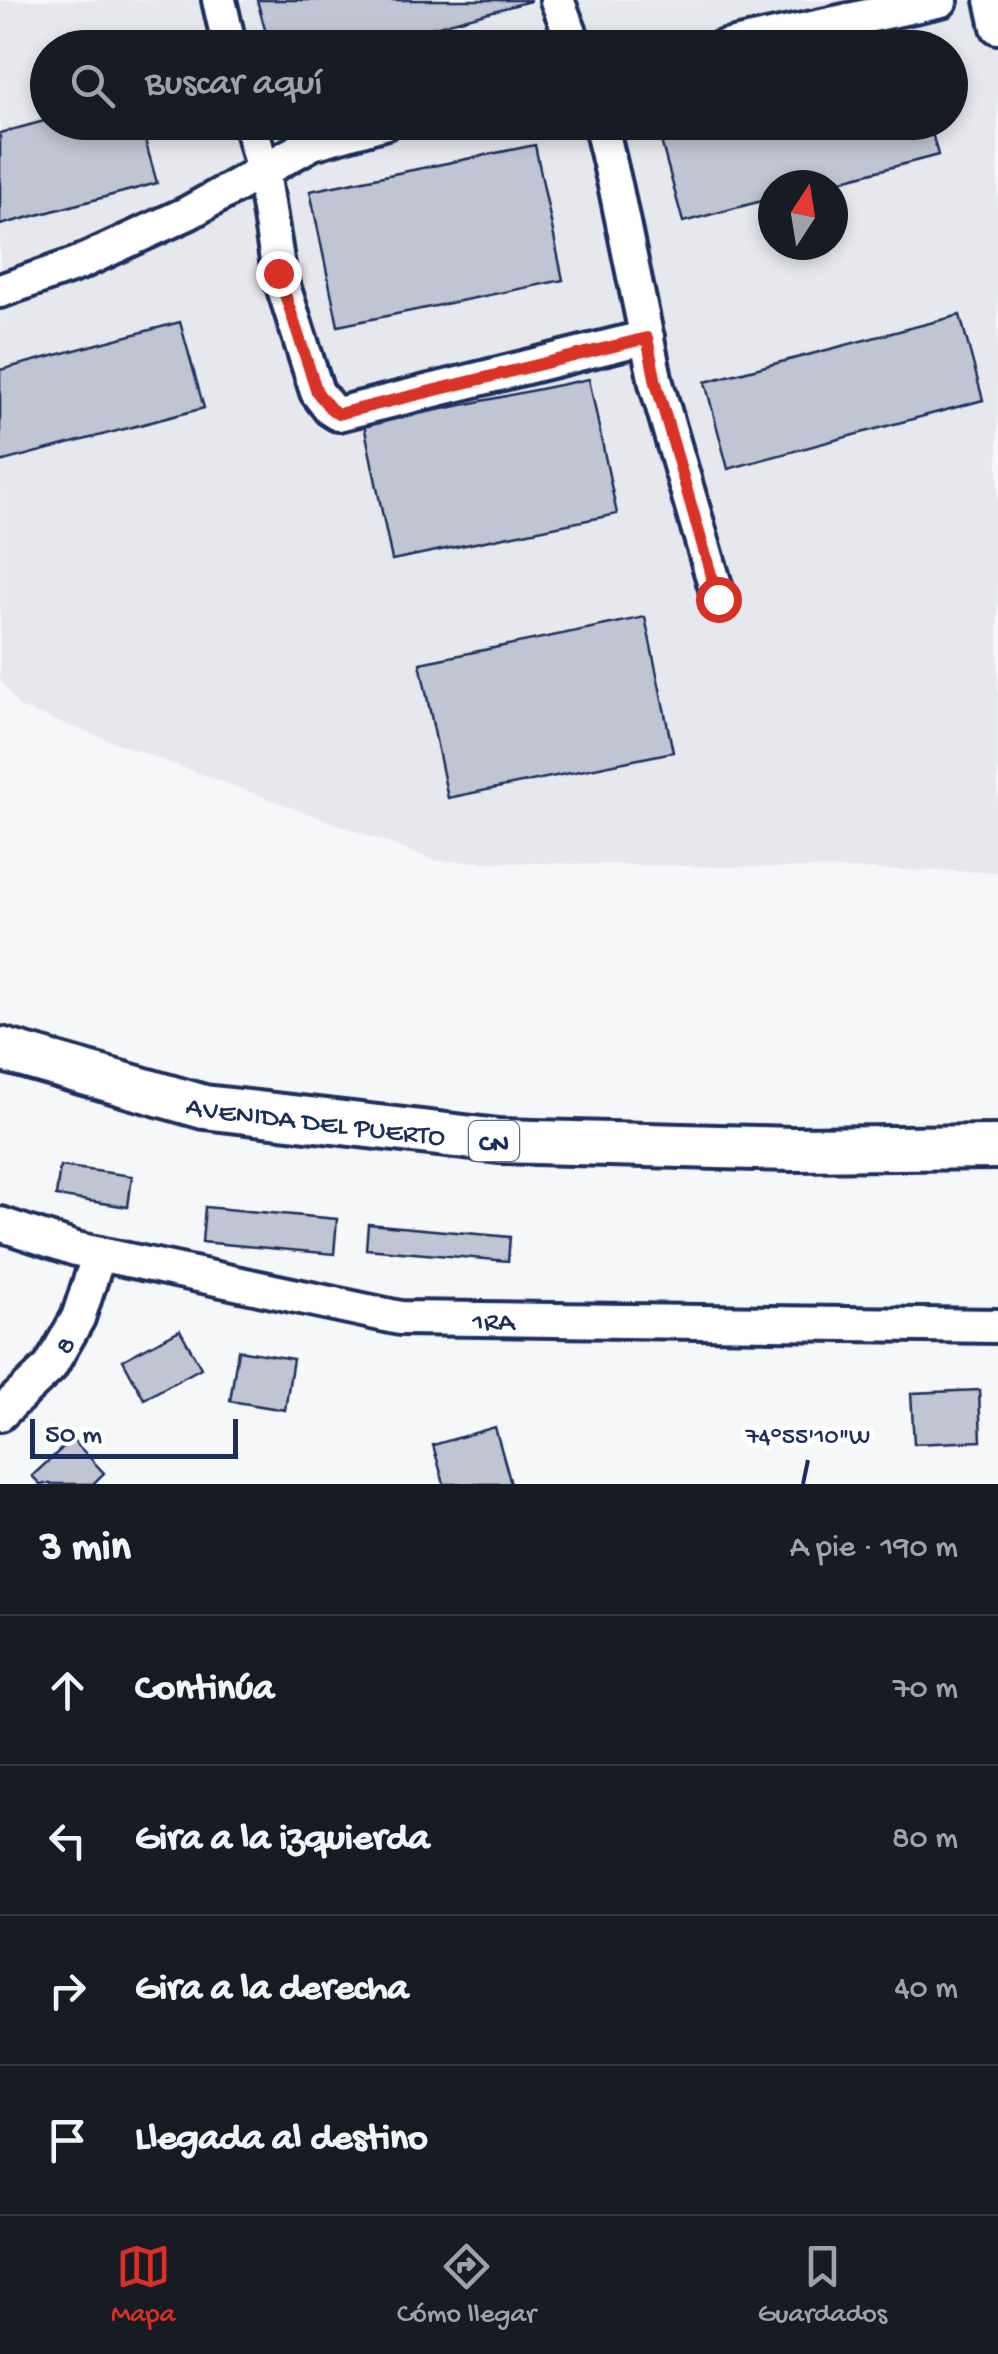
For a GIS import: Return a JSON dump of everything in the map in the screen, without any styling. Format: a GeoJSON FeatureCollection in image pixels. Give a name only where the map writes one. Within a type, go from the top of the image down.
{"type":"FeatureCollection","features":[{"type":"Feature","properties":{"kind":"main road","name":"AVENIDA DEL PUERTO"},"geometry":{"type":"LineString","coordinates":[[0,1050],[204,1107],[499,1141],[792,1149],[998,1147]]}},
{"type":"Feature","properties":{"kind":"street"},"geometry":{"type":"LineString","coordinates":[[218,0],[226,30]]}},
{"type":"Feature","properties":{"kind":"street"},"geometry":{"type":"LineString","coordinates":[[557,0],[569,30]]}},
{"type":"Feature","properties":{"kind":"street"},"geometry":{"type":"LineString","coordinates":[[802,30],[940,0]]}},
{"type":"Feature","properties":{"kind":"street"},"geometry":{"type":"LineString","coordinates":[[992,0],[998,27]]}},
{"type":"Feature","properties":{"kind":"street"},"geometry":{"type":"LineString","coordinates":[[255,140],[278,273],[317,392],[338,414],[647,338]]}},
{"type":"Feature","properties":{"kind":"street"},"geometry":{"type":"LineString","coordinates":[[0,291],[77,264],[188,213],[323,140]]}},
{"type":"Feature","properties":{"kind":"street"},"geometry":{"type":"LineString","coordinates":[[604,140],[656,383],[718,599]]}},
{"type":"Feature","properties":{"kind":"street","name":"1RA"},"geometry":{"type":"LineString","coordinates":[[0,1224],[76,1249],[400,1318],[998,1326]]}},
{"type":"Feature","properties":{"kind":"street","name":"8"},"geometry":{"type":"LineString","coordinates":[[0,1414],[50,1367],[78,1318],[98,1254]]}},
{"type":"Feature","properties":{"kind":"shaded area"},"geometry":{"type":"Polygon","coordinates":[[[0,0],[998,0],[998,872],[437,861],[19,707],[0,679],[0,0]]]}},
{"type":"Feature","properties":{"kind":"building"},"geometry":{"type":"Polygon","coordinates":[[[257,0],[530,0],[423,30],[265,30],[257,0]]]}},
{"type":"Feature","properties":{"kind":"building"},"geometry":{"type":"Polygon","coordinates":[[[30,125],[30,140],[145,140],[157,183],[0,225],[0,133],[30,125]]]}},
{"type":"Feature","properties":{"kind":"building"},"geometry":{"type":"Polygon","coordinates":[[[661,140],[934,140],[938,155],[848,179],[848,170],[758,170],[758,202],[683,222],[661,140]]]}},
{"type":"Feature","properties":{"kind":"building"},"geometry":{"type":"Polygon","coordinates":[[[535,145],[563,280],[338,326],[310,191],[535,145]]]}},
{"type":"Feature","properties":{"kind":"building"},"geometry":{"type":"Polygon","coordinates":[[[960,315],[983,400],[728,469],[705,382],[960,315]]]}},
{"type":"Feature","properties":{"kind":"building"},"geometry":{"type":"Polygon","coordinates":[[[180,322],[204,408],[0,462],[0,370],[180,322]]]}},
{"type":"Feature","properties":{"kind":"building"},"geometry":{"type":"Polygon","coordinates":[[[589,379],[617,514],[392,560],[364,425],[589,379]]]}},
{"type":"Feature","properties":{"kind":"building"},"geometry":{"type":"Polygon","coordinates":[[[645,617],[673,752],[448,798],[420,663],[645,617]]]}},
{"type":"Feature","properties":{"kind":"building"},"geometry":{"type":"Polygon","coordinates":[[[60,1166],[132,1176],[128,1207],[56,1196],[60,1166]]]}},
{"type":"Feature","properties":{"kind":"building"},"geometry":{"type":"Polygon","coordinates":[[[205,1207],[337,1219],[334,1254],[202,1242],[205,1207]]]}},
{"type":"Feature","properties":{"kind":"building"},"geometry":{"type":"Polygon","coordinates":[[[368,1224],[510,1237],[508,1261],[366,1249],[368,1224]]]}},
{"type":"Feature","properties":{"kind":"building"},"geometry":{"type":"Polygon","coordinates":[[[180,1330],[201,1368],[144,1399],[123,1360],[180,1330]]]}},
{"type":"Feature","properties":{"kind":"building"},"geometry":{"type":"Polygon","coordinates":[[[238,1350],[293,1359],[285,1410],[230,1401],[238,1350]]]}},
{"type":"Feature","properties":{"kind":"building"},"geometry":{"type":"Polygon","coordinates":[[[979,1390],[981,1441],[914,1444],[911,1393],[979,1390]]]}},
{"type":"Feature","properties":{"kind":"building"},"geometry":{"type":"Polygon","coordinates":[[[495,1427],[511,1484],[444,1484],[433,1445],[495,1427]]]}},
{"type":"Feature","properties":{"kind":"building"},"geometry":{"type":"Polygon","coordinates":[[[72,1439],[104,1473],[93,1484],[40,1484],[32,1476],[72,1439]]]}},
{"type":"Feature","properties":{"kind":"route"},"geometry":{"type":"LineString","coordinates":[[278,273],[317,392],[338,414],[647,338],[656,383],[718,599]]}}]}
